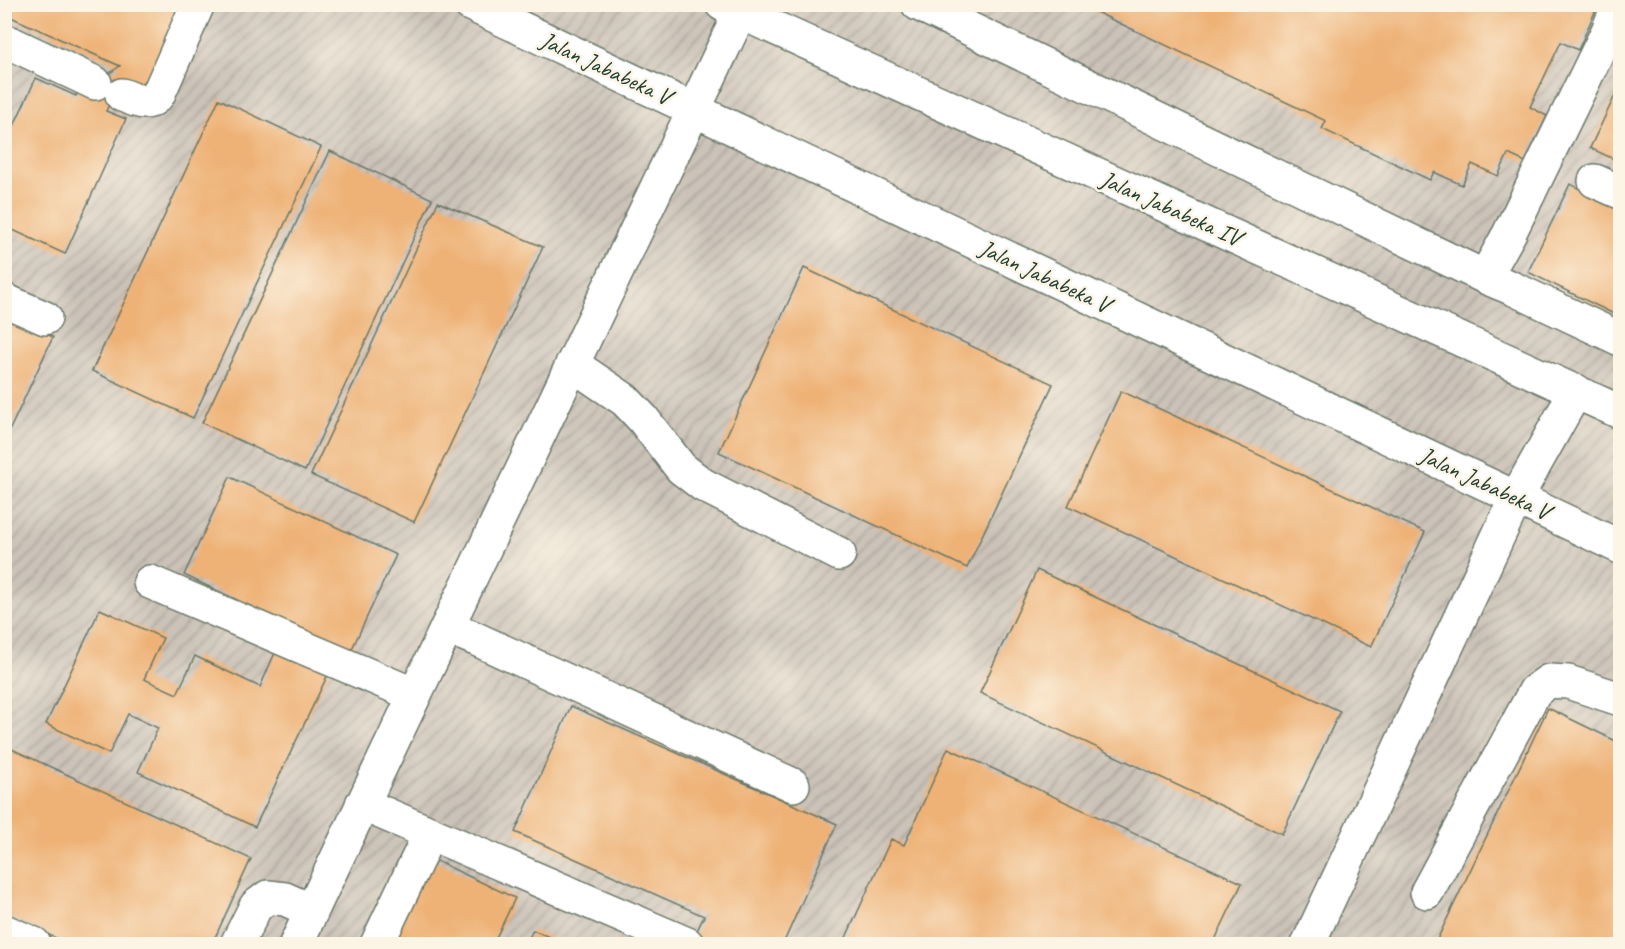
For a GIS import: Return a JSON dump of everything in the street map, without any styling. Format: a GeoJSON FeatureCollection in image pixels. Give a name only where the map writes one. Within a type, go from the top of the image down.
{"type":"FeatureCollection","features":[{"type":"Feature","properties":{"kind":"street"},"geometry":{"type":"LineString","coordinates":[[4,40],[108,89],[145,103],[152,102],[158,95],[198,4]]}},
{"type":"Feature","properties":{"kind":"street","name":"Jalan Jababeka V"},"geometry":{"type":"LineString","coordinates":[[470,4],[1620,547]]}},
{"type":"Feature","properties":{"kind":"street"},"geometry":{"type":"LineString","coordinates":[[918,4],[1485,278],[1514,289],[1620,339]]}},
{"type":"Feature","properties":{"kind":"street"},"geometry":{"type":"LineString","coordinates":[[1485,278],[1509,234],[1619,4]]}},
{"type":"Feature","properties":{"kind":"street"},"geometry":{"type":"LineString","coordinates":[[296,945],[694,110],[731,9]]}},
{"type":"Feature","properties":{"kind":"street","name":"Jalan Jababeka IV"},"geometry":{"type":"LineString","coordinates":[[731,9],[1620,412]]}},
{"type":"Feature","properties":{"kind":"street"},"geometry":{"type":"LineString","coordinates":[[4,300],[45,318]]}},
{"type":"Feature","properties":{"kind":"street"},"geometry":{"type":"LineString","coordinates":[[572,364],[625,399],[681,468],[703,485],[839,554]]}},
{"type":"Feature","properties":{"kind":"street"},"geometry":{"type":"LineString","coordinates":[[1308,945],[1516,498],[1576,391]]}},
{"type":"Feature","properties":{"kind":"street"},"geometry":{"type":"LineString","coordinates":[[150,582],[415,695]]}},
{"type":"Feature","properties":{"kind":"street"},"geometry":{"type":"LineString","coordinates":[[447,627],[793,785]]}},
{"type":"Feature","properties":{"kind":"street"},"geometry":{"type":"LineString","coordinates":[[1427,892],[1535,691],[1549,681],[1568,682],[1620,699]]}},
{"type":"Feature","properties":{"kind":"street"},"geometry":{"type":"LineString","coordinates":[[362,804],[687,945]]}},
{"type":"Feature","properties":{"kind":"street"},"geometry":{"type":"LineString","coordinates":[[377,945],[430,833]]}},
{"type":"Feature","properties":{"kind":"street"},"geometry":{"type":"LineString","coordinates":[[237,945],[256,906],[268,897],[285,899],[312,911]]}},
{"type":"Feature","properties":{"kind":"street"},"geometry":{"type":"LineString","coordinates":[[4,931],[34,945]]}},
{"type":"Feature","properties":{"kind":"shaded area"},"geometry":{"type":"Polygon","coordinates":[[[5,5],[1620,5],[1620,944],[5,944],[5,5]]]}},
{"type":"Feature","properties":{"kind":"building"},"geometry":{"type":"Polygon","coordinates":[[[4,4],[178,4],[181,6],[148,79],[110,102],[106,111],[126,119],[65,254],[4,226],[4,147],[36,78],[76,96],[81,85],[87,88],[120,66],[4,14],[4,4]]]}},
{"type":"Feature","properties":{"kind":"building"},"geometry":{"type":"Polygon","coordinates":[[[1079,4],[1598,5],[1578,50],[1561,42],[1530,107],[1547,116],[1525,162],[1508,154],[1498,176],[1472,164],[1462,185],[1434,172],[1430,180],[1322,129],[1326,121],[1079,4]]]}},
{"type":"Feature","properties":{"kind":"building"},"geometry":{"type":"Polygon","coordinates":[[[1620,85],[1620,162],[1590,148],[1620,85]]]}},
{"type":"Feature","properties":{"kind":"building"},"geometry":{"type":"Polygon","coordinates":[[[219,99],[321,147],[193,418],[92,371],[219,99]]]}},
{"type":"Feature","properties":{"kind":"building"},"geometry":{"type":"Polygon","coordinates":[[[330,151],[432,199],[305,471],[202,423],[330,151]]]}},
{"type":"Feature","properties":{"kind":"building"},"geometry":{"type":"Polygon","coordinates":[[[1570,184],[1620,209],[1620,317],[1528,272],[1570,184]]]}},
{"type":"Feature","properties":{"kind":"building"},"geometry":{"type":"Polygon","coordinates":[[[438,202],[543,247],[414,522],[311,475],[438,202]]]}},
{"type":"Feature","properties":{"kind":"building"},"geometry":{"type":"Polygon","coordinates":[[[804,268],[1053,384],[967,568],[719,452],[804,268]]]}},
{"type":"Feature","properties":{"kind":"building"},"geometry":{"type":"Polygon","coordinates":[[[4,315],[53,337],[4,442],[4,315]]]}},
{"type":"Feature","properties":{"kind":"building"},"geometry":{"type":"Polygon","coordinates":[[[1121,391],[1425,532],[1371,647],[1068,506],[1121,391]]]}},
{"type":"Feature","properties":{"kind":"building"},"geometry":{"type":"Polygon","coordinates":[[[230,477],[396,555],[350,653],[184,575],[230,477]]]}},
{"type":"Feature","properties":{"kind":"building"},"geometry":{"type":"Polygon","coordinates":[[[1037,570],[1340,711],[1282,834],[980,693],[1037,570]]]}},
{"type":"Feature","properties":{"kind":"building"},"geometry":{"type":"Polygon","coordinates":[[[100,609],[163,638],[144,679],[177,694],[195,656],[260,687],[278,646],[330,670],[255,827],[138,772],[158,728],[128,714],[109,754],[46,724],[100,609]]]}},
{"type":"Feature","properties":{"kind":"building"},"geometry":{"type":"Polygon","coordinates":[[[571,706],[837,824],[783,944],[711,944],[694,937],[704,916],[515,832],[571,706]]]}},
{"type":"Feature","properties":{"kind":"building"},"geometry":{"type":"Polygon","coordinates":[[[1548,708],[1620,743],[1620,944],[1435,944],[1548,708]]]}},
{"type":"Feature","properties":{"kind":"building"},"geometry":{"type":"Polygon","coordinates":[[[5,746],[251,859],[212,944],[69,944],[5,915],[5,746]]]}},
{"type":"Feature","properties":{"kind":"building"},"geometry":{"type":"Polygon","coordinates":[[[948,748],[1242,883],[1213,944],[843,944],[891,839],[904,845],[948,748]]]}},
{"type":"Feature","properties":{"kind":"building"},"geometry":{"type":"Polygon","coordinates":[[[428,857],[515,898],[493,944],[387,944],[428,857]]]}},
{"type":"Feature","properties":{"kind":"building"},"geometry":{"type":"Polygon","coordinates":[[[533,930],[565,944],[526,944],[533,930]]]}}]}
